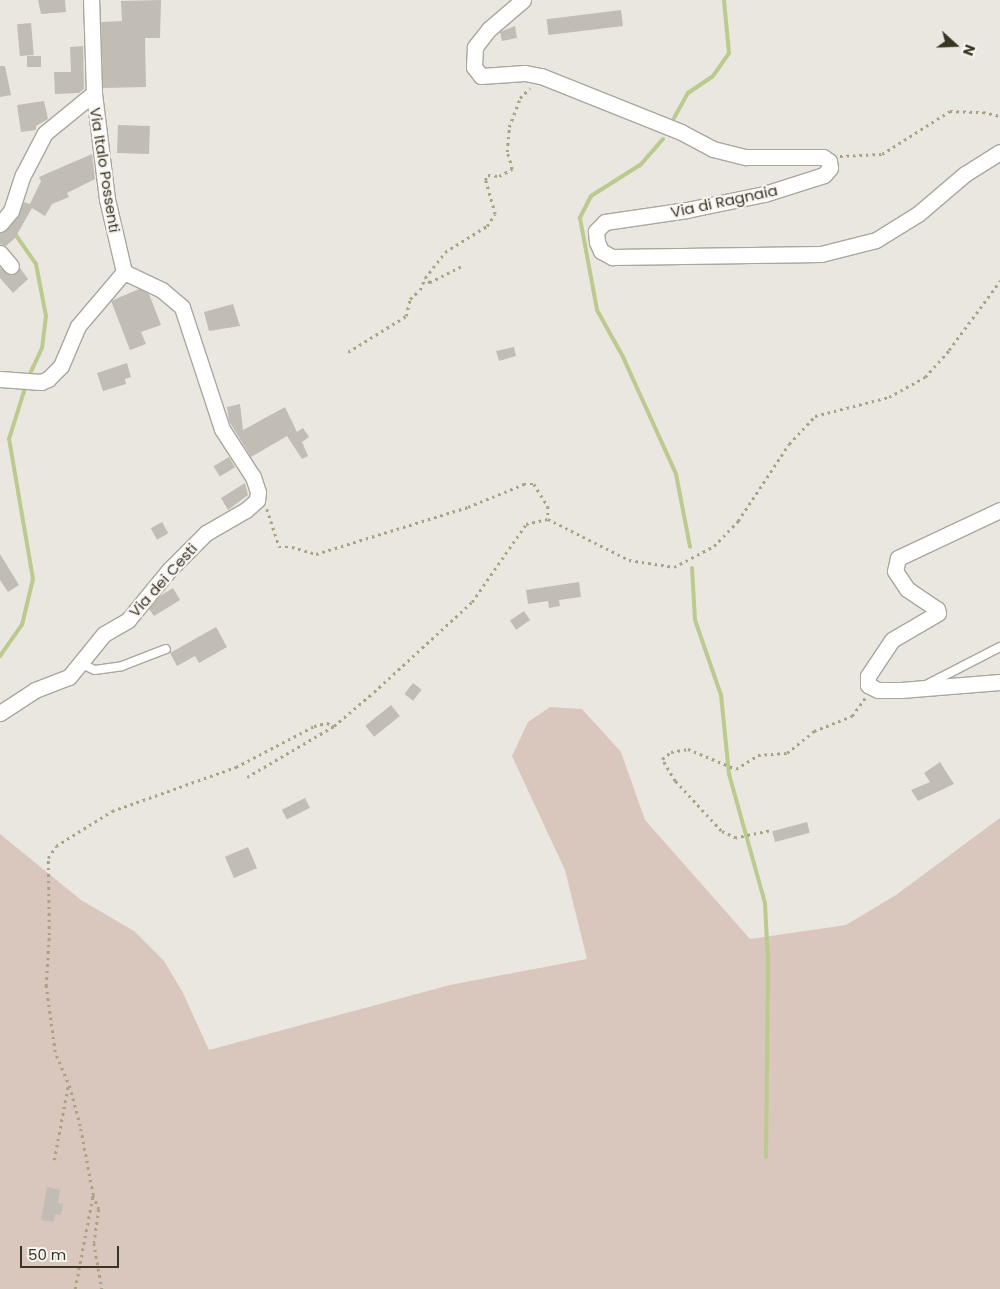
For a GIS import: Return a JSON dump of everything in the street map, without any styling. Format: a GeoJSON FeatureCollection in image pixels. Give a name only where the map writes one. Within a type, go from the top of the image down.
{"type":"FeatureCollection","features":[{"type":"Feature","properties":{"kind":"street","name":"Via Italo Possenti"},"geometry":{"type":"LineString","coordinates":[[91,0],[94,93],[107,199],[124,272]]}},
{"type":"Feature","properties":{"kind":"street"},"geometry":{"type":"LineString","coordinates":[[523,0],[481,37],[475,47],[474,67],[481,76],[489,78],[526,73],[541,76],[681,132],[713,149],[746,157],[823,157]]}},
{"type":"Feature","properties":{"kind":"street"},"geometry":{"type":"LineString","coordinates":[[3,220],[41,139],[57,121],[94,93]]}},
{"type":"Feature","properties":{"kind":"street","name":"Via di Ragnaia"},"geometry":{"type":"LineString","coordinates":[[823,157],[830,168],[814,180],[687,210],[605,222],[596,231],[597,242],[601,251],[612,257],[821,254],[876,240],[918,214],[958,179],[1000,152]]}},
{"type":"Feature","properties":{"kind":"street"},"geometry":{"type":"LineString","coordinates":[[0,253],[11,266]]}},
{"type":"Feature","properties":{"kind":"street"},"geometry":{"type":"LineString","coordinates":[[0,379],[48,379],[61,366],[78,326],[124,272],[162,290],[182,307],[222,429],[253,477],[258,496]]}},
{"type":"Feature","properties":{"kind":"street","name":"Via dei Cesti"},"geometry":{"type":"LineString","coordinates":[[0,713],[36,690],[69,677],[104,634],[128,620],[169,570],[206,533],[258,496]]}},
{"type":"Feature","properties":{"kind":"street"},"geometry":{"type":"LineString","coordinates":[[1000,510],[898,558],[895,571],[907,590],[937,609],[938,613],[892,640],[868,676],[868,685],[878,690],[1000,682]]}},
{"type":"Feature","properties":{"kind":"lane"},"geometry":{"type":"LineString","coordinates":[[920,688],[1000,647]]}},
{"type":"Feature","properties":{"kind":"lane"},"geometry":{"type":"LineString","coordinates":[[79,663],[95,670],[122,666],[166,649]]}},
{"type":"Feature","properties":{"kind":"path"},"geometry":{"type":"LineString","coordinates":[[348,352],[406,316],[410,299],[420,290],[425,278],[445,252],[487,226],[494,214],[485,180],[488,175],[499,176],[512,169],[507,152],[509,127],[520,98],[541,76]]}},
{"type":"Feature","properties":{"kind":"path"},"geometry":{"type":"LineString","coordinates":[[823,157],[882,154],[950,111],[984,112],[1000,116]]}},
{"type":"Feature","properties":{"kind":"path"},"geometry":{"type":"LineString","coordinates":[[425,278],[430,283],[461,267]]}},
{"type":"Feature","properties":{"kind":"path"},"geometry":{"type":"LineString","coordinates":[[247,777],[334,726],[472,602],[526,524],[548,519],[629,560],[674,567],[714,546],[738,521],[789,444],[816,416],[889,397],[925,377],[949,350],[1000,281]]}},
{"type":"Feature","properties":{"kind":"path"},"geometry":{"type":"LineString","coordinates":[[258,496],[268,510],[276,544],[316,554],[468,507],[524,484],[534,484],[548,506],[548,519]]}},
{"type":"Feature","properties":{"kind":"path"},"geometry":{"type":"LineString","coordinates":[[769,830],[736,838],[721,831],[675,781],[662,759],[672,752],[688,749],[736,769],[758,755],[787,753],[814,731],[852,716],[864,703],[868,685]]}},
{"type":"Feature","properties":{"kind":"path"},"geometry":{"type":"LineString","coordinates":[[102,1289],[94,1243],[99,1209],[93,1195],[80,1126],[69,1084],[55,1052],[46,986],[49,936],[46,877],[48,858],[56,846],[112,811],[236,767],[314,726],[327,723],[334,726]]}},
{"type":"Feature","properties":{"kind":"path"},"geometry":{"type":"LineString","coordinates":[[54,1160],[69,1084]]}},
{"type":"Feature","properties":{"kind":"path"},"geometry":{"type":"LineString","coordinates":[[75,1289],[93,1195]]}},
{"type":"Feature","properties":{"kind":"shaded area"},"geometry":{"type":"Polygon","coordinates":[[[550,707],[582,709],[621,752],[645,820],[750,939],[846,925],[896,895],[1000,818],[1000,1289],[0,1289],[0,834],[81,900],[134,931],[164,961],[182,991],[209,1050],[450,985],[587,959],[565,870],[512,756],[528,722],[550,707]]]}},
{"type":"Feature","properties":{"kind":"building"},"geometry":{"type":"Polygon","coordinates":[[[38,0],[65,0],[66,12],[41,14],[38,0]]]}},
{"type":"Feature","properties":{"kind":"building"},"geometry":{"type":"Polygon","coordinates":[[[161,0],[160,38],[145,38],[146,87],[103,88],[101,22],[122,21],[121,1],[161,0]]]}},
{"type":"Feature","properties":{"kind":"building"},"geometry":{"type":"Polygon","coordinates":[[[621,10],[623,26],[549,35],[547,19],[621,10]]]}},
{"type":"Feature","properties":{"kind":"building"},"geometry":{"type":"Polygon","coordinates":[[[31,23],[34,55],[20,56],[17,24],[31,23]]]}},
{"type":"Feature","properties":{"kind":"building"},"geometry":{"type":"Polygon","coordinates":[[[515,26],[517,38],[502,41],[500,32],[515,26]]]}},
{"type":"Feature","properties":{"kind":"building"},"geometry":{"type":"Polygon","coordinates":[[[83,46],[84,89],[79,93],[55,94],[54,72],[71,72],[70,47],[83,46]]]}},
{"type":"Feature","properties":{"kind":"building"},"geometry":{"type":"Polygon","coordinates":[[[27,56],[41,56],[41,67],[27,67],[27,56]]]}},
{"type":"Feature","properties":{"kind":"building"},"geometry":{"type":"Polygon","coordinates":[[[0,66],[5,66],[11,95],[0,97],[0,66]]]}},
{"type":"Feature","properties":{"kind":"building"},"geometry":{"type":"Polygon","coordinates":[[[44,101],[48,119],[36,126],[36,130],[21,132],[17,105],[44,101]]]}},
{"type":"Feature","properties":{"kind":"building"},"geometry":{"type":"Polygon","coordinates":[[[118,125],[150,126],[149,154],[117,153],[118,125]]]}},
{"type":"Feature","properties":{"kind":"building"},"geometry":{"type":"Polygon","coordinates":[[[92,154],[95,179],[67,193],[69,197],[52,204],[45,216],[32,208],[15,238],[6,246],[0,244],[0,233],[18,217],[24,202],[30,204],[41,181],[39,177],[92,154]]]}},
{"type":"Feature","properties":{"kind":"building"},"geometry":{"type":"Polygon","coordinates":[[[0,268],[12,275],[20,268],[28,279],[13,293],[0,278],[0,268]]]}},
{"type":"Feature","properties":{"kind":"building"},"geometry":{"type":"Polygon","coordinates":[[[139,289],[149,294],[161,325],[141,332],[146,344],[130,350],[111,301],[139,289]]]}},
{"type":"Feature","properties":{"kind":"building"},"geometry":{"type":"Polygon","coordinates":[[[233,304],[240,326],[209,331],[204,312],[233,304]]]}},
{"type":"Feature","properties":{"kind":"building"},"geometry":{"type":"Polygon","coordinates":[[[514,347],[516,356],[499,361],[496,351],[514,347]]]}},
{"type":"Feature","properties":{"kind":"building"},"geometry":{"type":"Polygon","coordinates":[[[127,363],[131,377],[125,379],[126,384],[103,391],[97,373],[127,363]]]}},
{"type":"Feature","properties":{"kind":"building"},"geometry":{"type":"Polygon","coordinates":[[[240,404],[243,430],[285,407],[297,432],[303,428],[309,437],[302,442],[308,456],[302,459],[287,436],[251,457],[229,421],[227,407],[240,404]]]}},
{"type":"Feature","properties":{"kind":"building"},"geometry":{"type":"Polygon","coordinates":[[[229,457],[235,467],[220,477],[214,466],[229,457]]]}},
{"type":"Feature","properties":{"kind":"building"},"geometry":{"type":"Polygon","coordinates":[[[245,483],[248,495],[228,510],[221,498],[245,483]]]}},
{"type":"Feature","properties":{"kind":"building"},"geometry":{"type":"Polygon","coordinates":[[[162,522],[168,533],[157,540],[151,528],[162,522]]]}},
{"type":"Feature","properties":{"kind":"building"},"geometry":{"type":"Polygon","coordinates":[[[0,554],[19,585],[8,592],[0,580],[0,554]]]}},
{"type":"Feature","properties":{"kind":"building"},"geometry":{"type":"Polygon","coordinates":[[[579,582],[581,597],[559,600],[560,606],[549,608],[548,601],[528,604],[526,590],[579,582]]]}},
{"type":"Feature","properties":{"kind":"building"},"geometry":{"type":"Polygon","coordinates":[[[173,588],[180,600],[154,616],[149,609],[160,596],[173,588]]]}},
{"type":"Feature","properties":{"kind":"building"},"geometry":{"type":"Polygon","coordinates":[[[524,611],[530,620],[516,630],[510,621],[524,611]]]}},
{"type":"Feature","properties":{"kind":"building"},"geometry":{"type":"Polygon","coordinates":[[[216,627],[227,647],[199,663],[195,656],[177,666],[170,653],[216,627]]]}},
{"type":"Feature","properties":{"kind":"building"},"geometry":{"type":"Polygon","coordinates":[[[413,683],[422,690],[413,701],[404,694],[413,683]]]}},
{"type":"Feature","properties":{"kind":"building"},"geometry":{"type":"Polygon","coordinates":[[[391,705],[400,716],[374,737],[365,726],[391,705]]]}},
{"type":"Feature","properties":{"kind":"building"},"geometry":{"type":"Polygon","coordinates":[[[940,762],[954,784],[918,801],[911,790],[930,782],[924,773],[940,762]]]}},
{"type":"Feature","properties":{"kind":"building"},"geometry":{"type":"Polygon","coordinates":[[[305,798],[310,808],[287,820],[282,810],[305,798]]]}},
{"type":"Feature","properties":{"kind":"building"},"geometry":{"type":"Polygon","coordinates":[[[807,822],[810,833],[775,842],[772,831],[807,822]]]}},
{"type":"Feature","properties":{"kind":"building"},"geometry":{"type":"Polygon","coordinates":[[[248,847],[257,868],[234,878],[225,857],[248,847]]]}},
{"type":"Feature","properties":{"kind":"building"},"geometry":{"type":"Polygon","coordinates":[[[47,1187],[60,1190],[58,1203],[63,1204],[61,1215],[55,1214],[54,1222],[41,1220],[47,1187]]]}},
{"type":"Feature","properties":{"kind":"waterway"},"geometry":{"type":"LineString","coordinates":[[674,118],[688,93],[713,76],[729,53],[724,0]]}},
{"type":"Feature","properties":{"kind":"waterway"},"geometry":{"type":"LineString","coordinates":[[663,139],[640,165],[591,196],[580,218],[597,310],[623,357],[676,474],[690,547]]}},
{"type":"Feature","properties":{"kind":"waterway"},"geometry":{"type":"LineString","coordinates":[[13,231],[36,264],[46,316],[42,348],[28,378]]}},
{"type":"Feature","properties":{"kind":"waterway"},"geometry":{"type":"LineString","coordinates":[[0,656],[22,625],[33,579],[9,439],[26,385]]}},
{"type":"Feature","properties":{"kind":"waterway"},"geometry":{"type":"LineString","coordinates":[[692,568],[695,620],[721,695],[729,774],[765,903],[768,963],[766,1157]]}}]}
